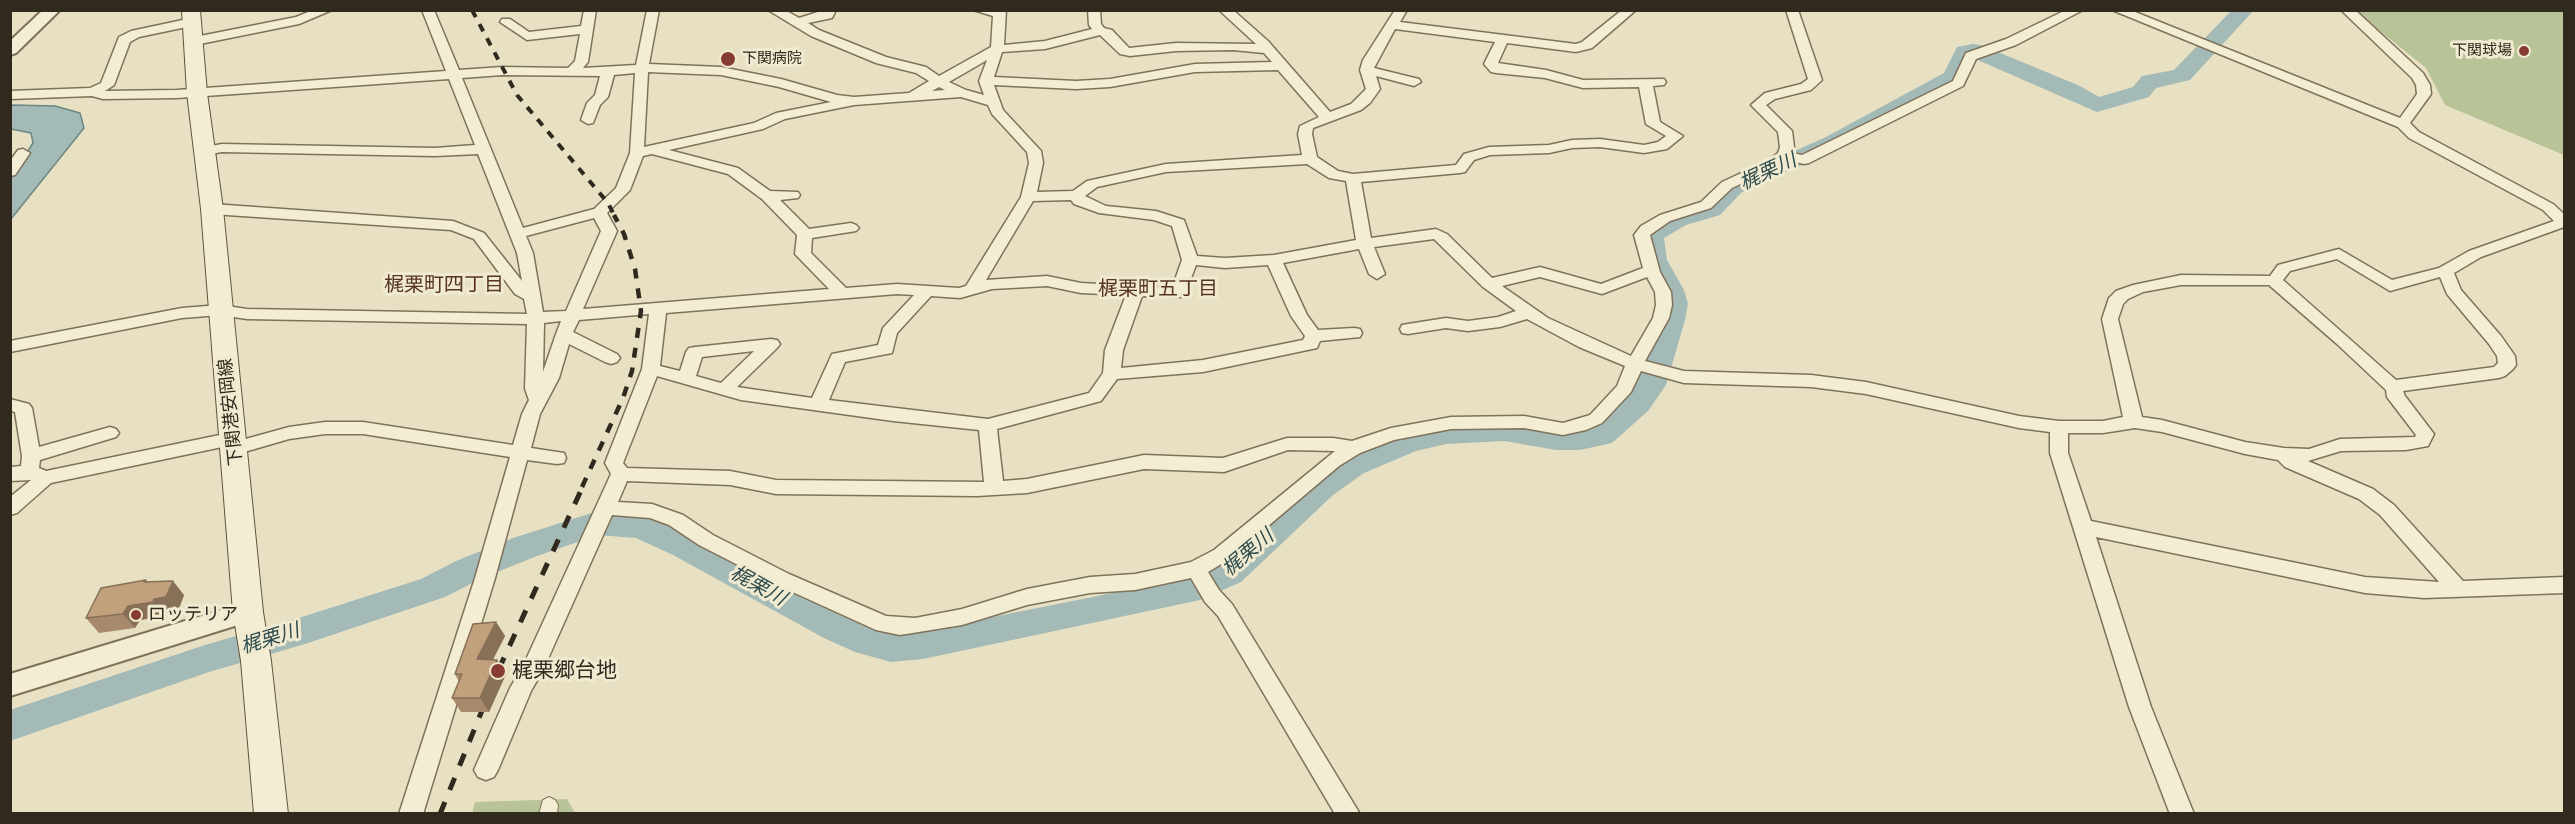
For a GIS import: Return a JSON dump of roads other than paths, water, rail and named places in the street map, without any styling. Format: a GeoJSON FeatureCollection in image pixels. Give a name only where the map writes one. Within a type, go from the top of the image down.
{"type":"FeatureCollection","features":[{"type":"Feature","properties":{"kind":"main road","name":"下関港安岡線"},"geometry":{"type":"LineString","coordinates":[[193,25],[271,813]]}},
{"type":"Feature","properties":{"kind":"street"},"geometry":{"type":"LineString","coordinates":[[10,50],[53,10]]}},
{"type":"Feature","properties":{"kind":"street"},"geometry":{"type":"LineString","coordinates":[[98,94],[106,85],[124,40],[135,34],[326,10]]}},
{"type":"Feature","properties":{"kind":"street"},"geometry":{"type":"LineString","coordinates":[[428,10],[525,253],[536,319],[534,389],[538,400]]}},
{"type":"Feature","properties":{"kind":"street"},"geometry":{"type":"LineString","coordinates":[[572,71],[581,62],[590,10]]}},
{"type":"Feature","properties":{"kind":"street"},"geometry":{"type":"LineString","coordinates":[[517,234],[599,212],[623,190],[644,151],[642,68],[653,10]]}},
{"type":"Feature","properties":{"kind":"street"},"geometry":{"type":"LineString","coordinates":[[774,10],[815,33],[881,60],[921,70],[961,93],[993,102]]}},
{"type":"Feature","properties":{"kind":"street"},"geometry":{"type":"LineString","coordinates":[[798,22],[828,15],[831,10]]}},
{"type":"Feature","properties":{"kind":"street"},"geometry":{"type":"LineString","coordinates":[[973,288],[1028,197],[1036,163],[1034,151],[997,111],[993,102],[986,81],[997,49],[1000,12],[980,10]]}},
{"type":"Feature","properties":{"kind":"street"},"geometry":{"type":"LineString","coordinates":[[1094,10],[1095,25],[1100,31]]}},
{"type":"Feature","properties":{"kind":"street"},"geometry":{"type":"LineString","coordinates":[[1225,10],[1266,49],[1280,66],[1288,71],[1328,119]]}},
{"type":"Feature","properties":{"kind":"street"},"geometry":{"type":"LineString","coordinates":[[1310,159],[1305,134],[1307,126],[1356,107],[1365,100],[1373,89],[1367,70],[1370,60],[1401,10]]}},
{"type":"Feature","properties":{"kind":"street"},"geometry":{"type":"LineString","coordinates":[[1392,25],[1576,48],[1587,45],[1630,10]]}},
{"type":"Feature","properties":{"kind":"street"},"geometry":{"type":"LineString","coordinates":[[604,510],[651,511],[676,520],[705,540],[782,579],[883,624],[900,627],[962,617],[1026,597],[1090,585],[1135,582],[1197,571],[1221,555],[1311,477],[1353,448],[1391,434],[1451,423],[1524,422],[1563,429],[1580,426],[1596,419],[1624,388],[1639,365],[1661,318],[1664,305],[1663,292],[1652,272],[1642,235],[1646,229],[1665,218],[1706,205],[1727,184],[1774,164],[1784,155],[1787,147],[1785,131],[1758,105],[1770,96],[1806,87],[1815,80],[1792,10]]}},
{"type":"Feature","properties":{"kind":"street"},"geometry":{"type":"LineString","coordinates":[[1784,155],[1804,160],[1958,83],[1971,56],[2011,42],[2034,29],[2078,10]]}},
{"type":"Feature","properties":{"kind":"street"},"geometry":{"type":"LineString","coordinates":[[2118,10],[2403,124],[2414,135],[2548,207],[2564,221],[2556,226],[2475,254],[2445,271],[2390,286],[2340,254],[2284,268],[2274,281]]}},
{"type":"Feature","properties":{"kind":"street"},"geometry":{"type":"LineString","coordinates":[[2347,10],[2418,76],[2423,85],[2424,94],[2403,124]]}},
{"type":"Feature","properties":{"kind":"street"},"geometry":{"type":"LineString","coordinates":[[506,22],[527,36],[586,29]]}},
{"type":"Feature","properties":{"kind":"street"},"geometry":{"type":"LineString","coordinates":[[913,96],[997,49],[1045,45],[1100,31],[1108,33],[1125,51],[1130,52],[1176,47],[1233,46],[1266,49]]}},
{"type":"Feature","properties":{"kind":"street"},"geometry":{"type":"LineString","coordinates":[[1028,197],[1077,195],[1092,184],[1222,157],[1310,159],[1334,175],[1353,178],[1460,169],[1469,157],[1489,151],[1548,149],[1572,144],[1600,143],[1644,149],[1662,146],[1676,135],[1653,124],[1652,82],[1583,84],[1546,74],[1496,69],[1491,64],[1503,39]]}},
{"type":"Feature","properties":{"kind":"street"},"geometry":{"type":"LineString","coordinates":[[986,81],[1076,85],[1110,83],[1195,69],[1280,66]]}},
{"type":"Feature","properties":{"kind":"street"},"geometry":{"type":"LineString","coordinates":[[10,95],[198,93],[502,71],[608,72],[642,68],[721,71],[781,83],[836,99],[854,100],[961,93]]}},
{"type":"Feature","properties":{"kind":"street"},"geometry":{"type":"LineString","coordinates":[[1367,70],[1414,82]]}},
{"type":"Feature","properties":{"kind":"street"},"geometry":{"type":"LineString","coordinates":[[588,120],[594,103],[601,97],[608,72]]}},
{"type":"Feature","properties":{"kind":"street"},"geometry":{"type":"LineString","coordinates":[[644,151],[706,135],[758,126],[781,116],[854,100]]}},
{"type":"Feature","properties":{"kind":"street"},"geometry":{"type":"LineString","coordinates":[[205,151],[222,148],[435,152],[483,149]]}},
{"type":"Feature","properties":{"kind":"street"},"geometry":{"type":"LineString","coordinates":[[644,151],[733,171],[767,196],[805,234]]}},
{"type":"Feature","properties":{"kind":"street"},"geometry":{"type":"LineString","coordinates":[[11,172],[23,153]]}},
{"type":"Feature","properties":{"kind":"street"},"geometry":{"type":"LineString","coordinates":[[1353,178],[1364,243],[1377,274]]}},
{"type":"Feature","properties":{"kind":"street"},"geometry":{"type":"LineString","coordinates":[[767,196],[793,195]]}},
{"type":"Feature","properties":{"kind":"street"},"geometry":{"type":"LineString","coordinates":[[10,347],[182,313],[220,310],[247,314],[477,320],[536,319],[897,289],[960,293],[991,284],[1047,281],[1081,288],[1178,293],[1190,260],[1179,223],[1156,216],[1104,210],[1079,201],[1077,195]]}},
{"type":"Feature","properties":{"kind":"street"},"geometry":{"type":"LineString","coordinates":[[212,209],[453,226],[480,236],[521,291],[533,297]]}},
{"type":"Feature","properties":{"kind":"street"},"geometry":{"type":"LineString","coordinates":[[411,813],[485,575],[531,414],[550,378],[564,334],[609,231],[599,212]]}},
{"type":"Feature","properties":{"kind":"street"},"geometry":{"type":"LineString","coordinates":[[805,234],[851,228]]}},
{"type":"Feature","properties":{"kind":"street"},"geometry":{"type":"LineString","coordinates":[[805,234],[803,254],[842,293]]}},
{"type":"Feature","properties":{"kind":"street"},"geometry":{"type":"LineString","coordinates":[[1190,260],[1225,263],[1274,260],[1326,249],[1436,234],[1442,237],[1489,284],[1561,332],[1639,365],[1684,376],[1811,381],[1866,388],[2019,422],[2077,429],[2135,422],[2162,426],[2245,448],[2284,454],[2310,455],[2340,446],[2357,444],[2421,442],[2425,434],[2396,397],[2394,388],[2343,340],[2274,281],[2181,280],[2139,288],[2115,302],[2110,320],[2129,409],[2135,422]]}},
{"type":"Feature","properties":{"kind":"street"},"geometry":{"type":"LineString","coordinates":[[1112,374],[1203,366],[1311,344],[1313,336],[1299,316],[1274,260]]}},
{"type":"Feature","properties":{"kind":"street"},"geometry":{"type":"LineString","coordinates":[[2394,388],[2404,382],[2499,372],[2507,365],[2506,356],[2495,340],[2452,291],[2445,271]]}},
{"type":"Feature","properties":{"kind":"street"},"geometry":{"type":"LineString","coordinates":[[1489,284],[1540,272],[1602,289],[1644,272],[1652,272]]}},
{"type":"Feature","properties":{"kind":"street"},"geometry":{"type":"LineString","coordinates":[[818,405],[838,358],[886,349],[889,332],[927,291]]}},
{"type":"Feature","properties":{"kind":"street"},"geometry":{"type":"LineString","coordinates":[[651,369],[741,394],[988,425],[1095,397],[1112,374],[1114,350],[1135,292]]}},
{"type":"Feature","properties":{"kind":"street"},"geometry":{"type":"LineString","coordinates":[[621,474],[614,463],[651,369],[658,310]]}},
{"type":"Feature","properties":{"kind":"street"},"geometry":{"type":"LineString","coordinates":[[1408,329],[1446,323],[1468,326],[1500,322],[1530,312]]}},
{"type":"Feature","properties":{"kind":"street"},"geometry":{"type":"LineString","coordinates":[[1313,336],[1354,333]]}},
{"type":"Feature","properties":{"kind":"street"},"geometry":{"type":"LineString","coordinates":[[564,334],[610,358]]}},
{"type":"Feature","properties":{"kind":"street"},"geometry":{"type":"LineString","coordinates":[[687,378],[695,352],[771,344],[725,389]]}},
{"type":"Feature","properties":{"kind":"street"},"geometry":{"type":"LineString","coordinates":[[10,405],[23,408],[35,468]]}},
{"type":"Feature","properties":{"kind":"street"},"geometry":{"type":"LineString","coordinates":[[988,425],[994,488]]}},
{"type":"Feature","properties":{"kind":"street"},"geometry":{"type":"LineString","coordinates":[[2059,427],[2059,453],[2140,706],[2182,813]]}},
{"type":"Feature","properties":{"kind":"street"},"geometry":{"type":"LineString","coordinates":[[10,474],[35,468],[234,444],[325,428],[363,428],[556,458]]}},
{"type":"Feature","properties":{"kind":"street"},"geometry":{"type":"LineString","coordinates":[[10,508],[35,468],[110,433]]}},
{"type":"Feature","properties":{"kind":"street"},"geometry":{"type":"LineString","coordinates":[[621,474],[730,478],[776,487],[796,488],[994,488],[1027,486],[1144,462],[1224,465],[1287,444],[1333,444],[1353,448]]}},
{"type":"Feature","properties":{"kind":"street"},"geometry":{"type":"LineString","coordinates":[[2284,454],[2292,462],[2366,494],[2386,510],[2458,589]]}},
{"type":"Feature","properties":{"kind":"street"},"geometry":{"type":"LineString","coordinates":[[486,770],[521,688],[532,670],[621,474]]}},
{"type":"Feature","properties":{"kind":"street"},"geometry":{"type":"LineString","coordinates":[[2083,527],[2365,585],[2424,590],[2565,585]]}},
{"type":"Feature","properties":{"kind":"street"},"geometry":{"type":"LineString","coordinates":[[1197,571],[1212,596],[1225,610],[1348,813]]}},
{"type":"Feature","properties":{"kind":"street"},"geometry":{"type":"LineString","coordinates":[[10,685],[252,635]]}},
{"type":"Feature","properties":{"kind":"water"},"geometry":{"type":"Polygon","coordinates":[[[11,105],[55,106],[80,113],[84,128],[11,219],[11,177],[33,143],[31,133],[11,129],[11,105]]]}},
{"type":"Feature","properties":{"kind":"waterway","name":"梶栗川"},"geometry":{"type":"LineString","coordinates":[[10,726],[205,659],[305,630],[433,588],[468,570],[525,547],[598,523],[619,523],[642,527],[685,546],[836,628],[868,642],[891,648],[923,645],[1188,591],[1229,573],[1322,487],[1353,465],[1409,442],[1446,434],[1504,431],[1556,440],[1580,440],[1601,436],[1637,404],[1651,385],[1671,320],[1674,304],[1670,290],[1654,260],[1651,236],[1662,227],[1677,220],[1711,210],[1733,187],[1832,143],[1953,77],[1965,52],[1973,50],[2072,91],[2097,105],[2141,92],[2150,81],[2162,81],[2182,75],[2244,10]]}},
{"type":"Feature","properties":{"kind":"railway"},"geometry":{"type":"LineString","coordinates":[[472,10],[517,95],[608,203],[614,215]]}},
{"type":"Feature","properties":{"kind":"railway"},"geometry":{"type":"LineString","coordinates":[[582,487],[623,398],[632,371],[641,311],[635,269],[624,234],[614,215]]}},
{"type":"Feature","properties":{"kind":"railway"},"geometry":{"type":"LineString","coordinates":[[440,814],[498,671],[583,486]]}},
{"type":"Feature","properties":{"kind":"place","name":"下関球場"},"geometry":{"type":"Point","coordinates":[2524,51]}},
{"type":"Feature","properties":{"kind":"place","name":"下関病院"},"geometry":{"type":"Point","coordinates":[728,59]}},
{"type":"Feature","properties":{"kind":"place","name":"ロッテリア"},"geometry":{"type":"Point","coordinates":[136,615]}},
{"type":"Feature","properties":{"kind":"place","name":"梶栗郷台地"},"geometry":{"type":"Point","coordinates":[498,671]}},
{"type":"Feature","properties":{"kind":"district","name":"梶栗町四丁目"},"geometry":{"type":"Point","coordinates":[444,285]}},
{"type":"Feature","properties":{"kind":"district","name":"梶栗町五丁目"},"geometry":{"type":"Point","coordinates":[1158,289]}}]}
